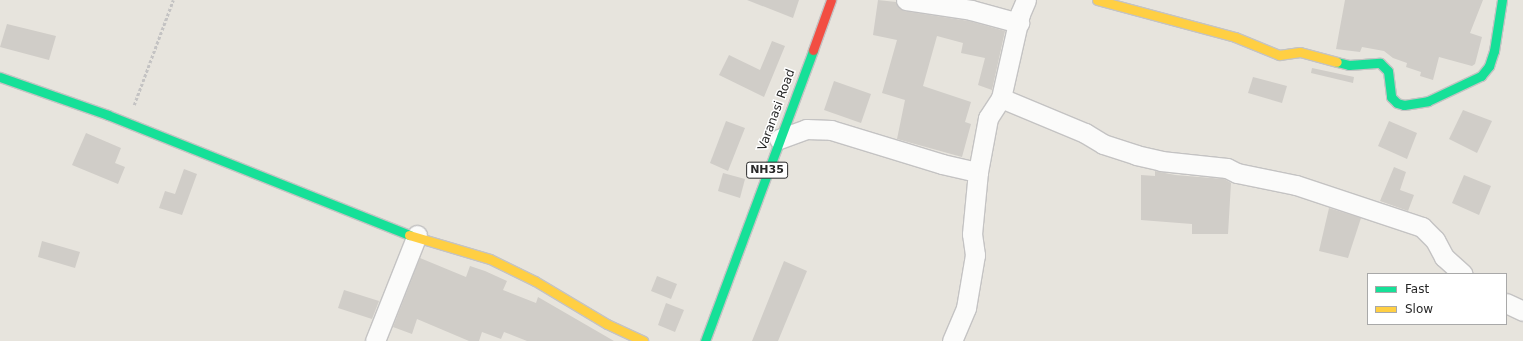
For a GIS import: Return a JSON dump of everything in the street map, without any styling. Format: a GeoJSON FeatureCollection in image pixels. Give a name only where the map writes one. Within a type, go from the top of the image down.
{"type":"FeatureCollection","features":[{"type":"Feature","properties":{"kind":"main road","name":"Varanasi Road"},"geometry":{"type":"LineString","coordinates":[[705,341],[831,0]]}},
{"type":"Feature","properties":{"kind":"main road"},"geometry":{"type":"LineString","coordinates":[[1097,0],[1235,37],[1279,55],[1300,52],[1349,65],[1380,63],[1388,71],[1391,97],[1397,103],[1404,105],[1428,100],[1480,76],[1489,66],[1494,51],[1502,0]]}},
{"type":"Feature","properties":{"kind":"main road"},"geometry":{"type":"LineString","coordinates":[[0,77],[127,123],[402,232],[417,235],[514,270],[607,324],[643,341]]}},
{"type":"Feature","properties":{"kind":"street"},"geometry":{"type":"LineString","coordinates":[[906,0],[971,10],[1020,23]]}},
{"type":"Feature","properties":{"kind":"street"},"geometry":{"type":"LineString","coordinates":[[952,341],[966,308],[975,255],[972,234],[978,172],[988,118],[1001,98],[1020,23],[1020,14],[1026,0]]}},
{"type":"Feature","properties":{"kind":"street"},"geometry":{"type":"LineString","coordinates":[[1001,98],[1085,133],[1103,144],[1136,155],[1161,161],[1227,168],[1236,174],[1296,185],[1422,227],[1435,240],[1444,257],[1462,273]]}},
{"type":"Feature","properties":{"kind":"street"},"geometry":{"type":"LineString","coordinates":[[779,139],[806,129],[831,130],[942,164],[978,172]]}},
{"type":"Feature","properties":{"kind":"street"},"geometry":{"type":"LineString","coordinates":[[375,341],[417,235]]}},
{"type":"Feature","properties":{"kind":"street"},"geometry":{"type":"LineString","coordinates":[[1507,303],[1523,311]]}},
{"type":"Feature","properties":{"kind":"path"},"geometry":{"type":"LineString","coordinates":[[127,123],[173,0]]}},
{"type":"Feature","properties":{"kind":"building"},"geometry":{"type":"Polygon","coordinates":[[[747,0],[799,0],[793,18],[747,0]]]}},
{"type":"Feature","properties":{"kind":"building"},"geometry":{"type":"Polygon","coordinates":[[[878,0],[896,2],[904,11],[969,21],[1005,31],[992,90],[978,85],[985,58],[961,53],[963,43],[937,36],[923,86],[971,102],[965,122],[971,124],[962,157],[897,139],[905,100],[882,93],[897,40],[873,35],[878,0]]]}},
{"type":"Feature","properties":{"kind":"building"},"geometry":{"type":"Polygon","coordinates":[[[1345,0],[1483,0],[1470,33],[1482,37],[1475,64],[1472,66],[1439,57],[1433,80],[1420,76],[1421,72],[1406,67],[1407,63],[1393,58],[1384,51],[1362,47],[1360,52],[1336,49],[1345,0]]]}},
{"type":"Feature","properties":{"kind":"building"},"geometry":{"type":"Polygon","coordinates":[[[7,24],[56,36],[49,60],[0,47],[7,24]]]}},
{"type":"Feature","properties":{"kind":"building"},"geometry":{"type":"Polygon","coordinates":[[[772,41],[785,46],[764,97],[719,75],[729,55],[760,70],[772,41]]]}},
{"type":"Feature","properties":{"kind":"building"},"geometry":{"type":"Polygon","coordinates":[[[1312,68],[1354,77],[1353,83],[1311,73],[1312,68]]]}},
{"type":"Feature","properties":{"kind":"building"},"geometry":{"type":"Polygon","coordinates":[[[1253,77],[1287,86],[1282,103],[1248,93],[1253,77]]]}},
{"type":"Feature","properties":{"kind":"building"},"geometry":{"type":"Polygon","coordinates":[[[834,81],[871,94],[861,123],[824,110],[834,81]]]}},
{"type":"Feature","properties":{"kind":"building"},"geometry":{"type":"Polygon","coordinates":[[[1463,110],[1492,121],[1477,153],[1449,139],[1463,110]]]}},
{"type":"Feature","properties":{"kind":"building"},"geometry":{"type":"Polygon","coordinates":[[[726,121],[745,128],[728,171],[710,163],[726,121]]]}},
{"type":"Feature","properties":{"kind":"building"},"geometry":{"type":"Polygon","coordinates":[[[1389,121],[1417,133],[1407,159],[1378,146],[1389,121]]]}},
{"type":"Feature","properties":{"kind":"building"},"geometry":{"type":"Polygon","coordinates":[[[86,133],[121,148],[115,163],[125,167],[118,184],[72,165],[86,133]]]}},
{"type":"Feature","properties":{"kind":"building"},"geometry":{"type":"Polygon","coordinates":[[[1394,167],[1406,172],[1400,190],[1414,195],[1408,211],[1380,201],[1394,167]]]}},
{"type":"Feature","properties":{"kind":"building"},"geometry":{"type":"Polygon","coordinates":[[[184,169],[197,174],[182,215],[159,208],[165,191],[175,194],[184,169]]]}},
{"type":"Feature","properties":{"kind":"building"},"geometry":{"type":"Polygon","coordinates":[[[1155,171],[1175,175],[1224,179],[1231,183],[1228,234],[1192,234],[1192,224],[1141,220],[1141,175],[1155,176],[1155,171]]]}},
{"type":"Feature","properties":{"kind":"building"},"geometry":{"type":"Polygon","coordinates":[[[723,173],[745,179],[740,198],[718,191],[723,173]]]}},
{"type":"Feature","properties":{"kind":"building"},"geometry":{"type":"Polygon","coordinates":[[[1464,175],[1491,186],[1479,215],[1452,203],[1464,175]]]}},
{"type":"Feature","properties":{"kind":"building"},"geometry":{"type":"Polygon","coordinates":[[[1329,208],[1361,218],[1348,258],[1319,251],[1329,208]]]}},
{"type":"Feature","properties":{"kind":"building"},"geometry":{"type":"Polygon","coordinates":[[[42,241],[80,252],[75,268],[38,257],[42,241]]]}},
{"type":"Feature","properties":{"kind":"building"},"geometry":{"type":"Polygon","coordinates":[[[420,258],[466,277],[470,266],[485,271],[507,281],[503,290],[536,303],[538,297],[614,341],[527,341],[504,332],[501,339],[482,332],[479,341],[469,341],[417,319],[412,334],[393,327],[420,258]]]}},
{"type":"Feature","properties":{"kind":"building"},"geometry":{"type":"Polygon","coordinates":[[[784,261],[807,271],[778,341],[752,341],[784,261]]]}},
{"type":"Feature","properties":{"kind":"building"},"geometry":{"type":"Polygon","coordinates":[[[657,276],[677,284],[671,299],[651,291],[657,276]]]}},
{"type":"Feature","properties":{"kind":"building"},"geometry":{"type":"Polygon","coordinates":[[[344,290],[379,301],[372,319],[338,308],[344,290]]]}},
{"type":"Feature","properties":{"kind":"building"},"geometry":{"type":"Polygon","coordinates":[[[666,303],[684,310],[675,332],[658,325],[666,303]]]}},
{"type":"Feature","properties":{"kind":"traffic: fast"},"geometry":{"type":"LineString","coordinates":[[1337,62],[1349,65],[1380,63],[1388,71],[1391,97],[1397,103],[1404,105],[1428,101],[1481,76],[1489,66],[1494,51],[1502,0]]}},
{"type":"Feature","properties":{"kind":"traffic: fast"},"geometry":{"type":"LineString","coordinates":[[705,341],[813,50]]}},
{"type":"Feature","properties":{"kind":"traffic: fast"},"geometry":{"type":"LineString","coordinates":[[0,77],[108,115],[409,235]]}},
{"type":"Feature","properties":{"kind":"traffic: slow"},"geometry":{"type":"LineString","coordinates":[[1097,0],[1235,37],[1279,55],[1300,52],[1337,62]]}},
{"type":"Feature","properties":{"kind":"traffic: slow"},"geometry":{"type":"LineString","coordinates":[[409,235],[490,259],[535,281],[607,324],[643,341]]}},
{"type":"Feature","properties":{"kind":"traffic: jam"},"geometry":{"type":"LineString","coordinates":[[813,50],[831,0]]}}]}
